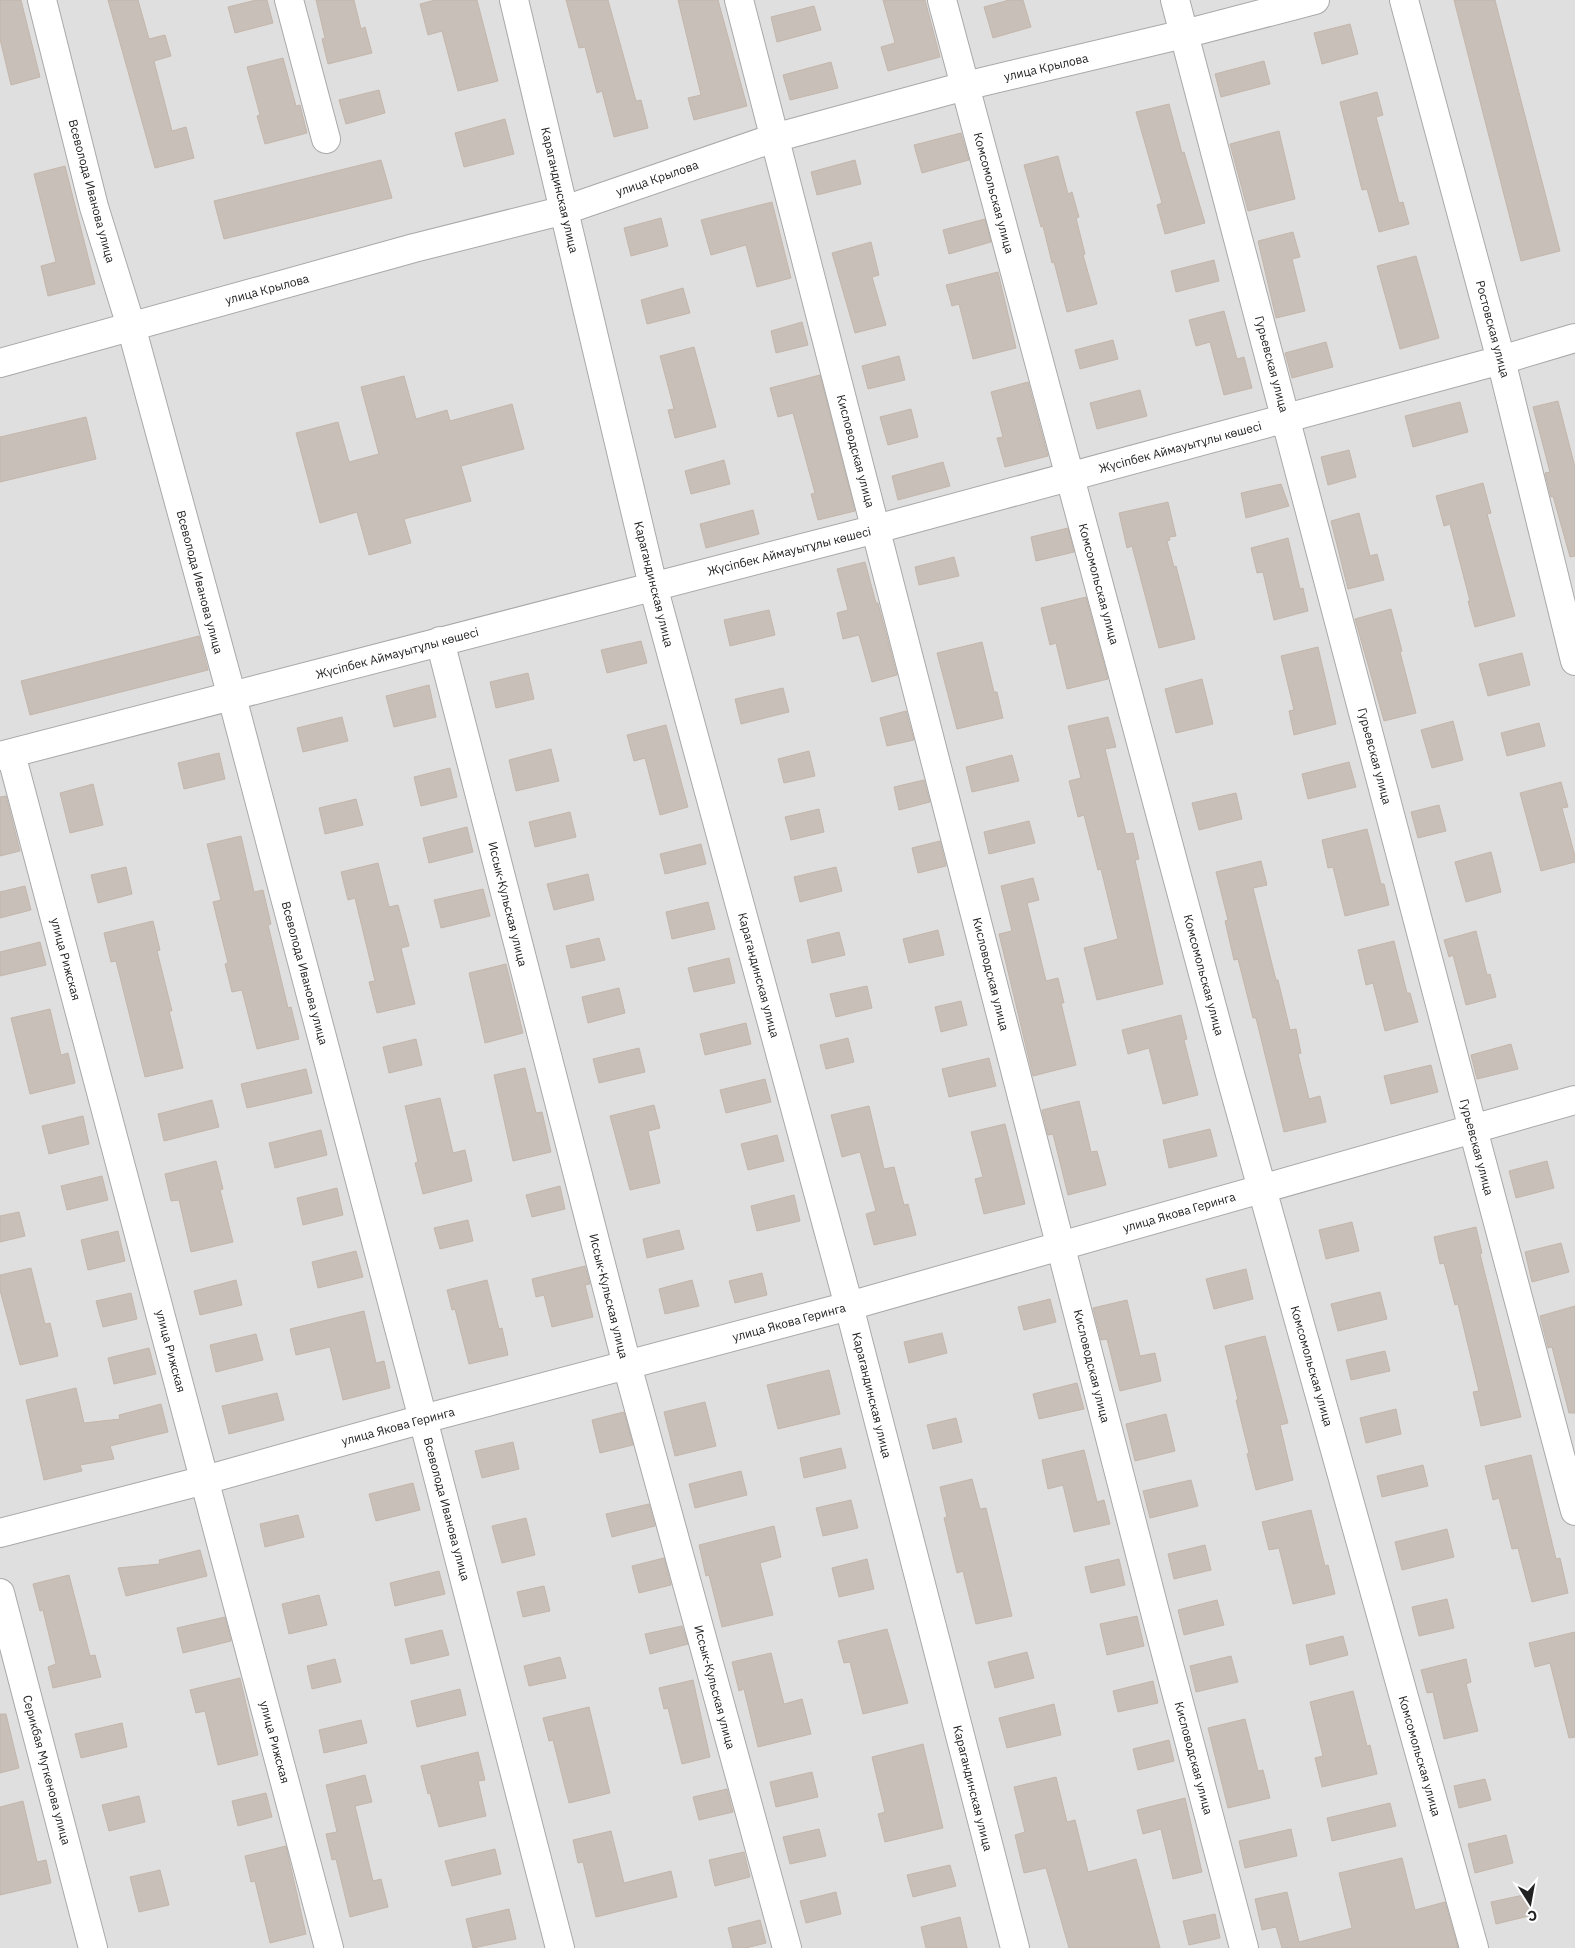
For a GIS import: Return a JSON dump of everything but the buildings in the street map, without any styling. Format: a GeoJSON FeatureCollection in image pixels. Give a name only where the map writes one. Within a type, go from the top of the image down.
{"type":"FeatureCollection","features":[{"type":"Feature","properties":{"kind":"street","name":"Всеволода Иванова улица"},"geometry":{"type":"LineString","coordinates":[[42,0],[94,208],[132,326],[232,697],[423,1419],[560,1948]]}},
{"type":"Feature","properties":{"kind":"street"},"geometry":{"type":"LineString","coordinates":[[289,0],[326,139]]}},
{"type":"Feature","properties":{"kind":"street","name":"Карагандинская улица"},"geometry":{"type":"LineString","coordinates":[[514,0],[653,586],[849,1306],[1015,1948]]}},
{"type":"Feature","properties":{"kind":"street","name":"Кисловодская улица"},"geometry":{"type":"LineString","coordinates":[[739,0],[1156,1616],[1244,1948]]}},
{"type":"Feature","properties":{"kind":"street","name":"Комсомольская улица"},"geometry":{"type":"LineString","coordinates":[[942,0],[1262,1188],[1474,1948]]}},
{"type":"Feature","properties":{"kind":"street","name":"Гурьевская улица"},"geometry":{"type":"LineString","coordinates":[[1175,0],[1287,418],[1472,1129],[1575,1511]]}},
{"type":"Feature","properties":{"kind":"street","name":"улица Крылова"},"geometry":{"type":"LineString","coordinates":[[0,363],[414,248],[565,210],[774,138],[965,86],[1184,34],[1315,0]]}},
{"type":"Feature","properties":{"kind":"street","name":"Ростовская улица"},"geometry":{"type":"LineString","coordinates":[[1404,0],[1502,360],[1575,660]]}},
{"type":"Feature","properties":{"kind":"street","name":"Жүсіпбек Аймауытұлы көшесі"},"geometry":{"type":"LineString","coordinates":[[6,755],[876,529],[1502,360],[1575,338]]}},
{"type":"Feature","properties":{"kind":"street","name":"Иссык-Кульская улица"},"geometry":{"type":"LineString","coordinates":[[440,641],[627,1365],[787,1948]]}},
{"type":"Feature","properties":{"kind":"street","name":"улица Рижская"},"geometry":{"type":"LineString","coordinates":[[6,755],[205,1480],[329,1948]]}},
{"type":"Feature","properties":{"kind":"street","name":"улица Якова Геринга"},"geometry":{"type":"LineString","coordinates":[[0,1533],[205,1480],[423,1419],[849,1306],[1575,1100]]}},
{"type":"Feature","properties":{"kind":"street","name":"Серикбая Муткенова улица"},"geometry":{"type":"LineString","coordinates":[[0,1593],[93,1948]]}},
{"type":"Feature","properties":{"kind":"shaded area"},"geometry":{"type":"Polygon","coordinates":[[[0,0],[1575,0],[1575,1948],[0,1948],[0,0]]]}}]}
